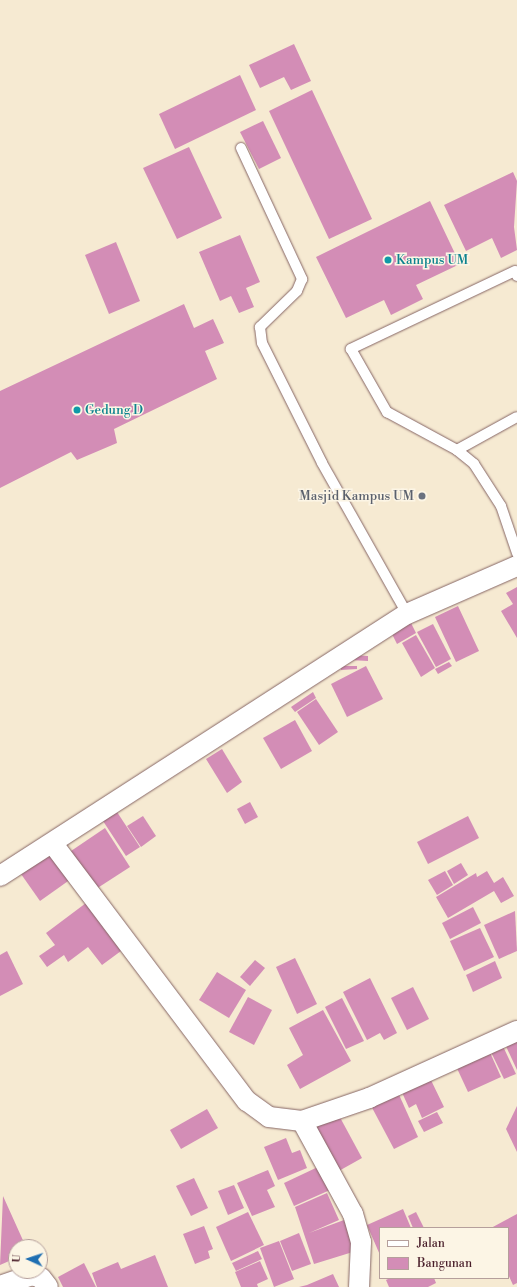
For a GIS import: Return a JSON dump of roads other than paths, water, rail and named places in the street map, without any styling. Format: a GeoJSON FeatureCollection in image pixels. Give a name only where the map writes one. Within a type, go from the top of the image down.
{"type":"FeatureCollection","features":[{"type":"Feature","properties":{"kind":"street"},"geometry":{"type":"LineString","coordinates":[[0,876],[53,844],[407,614],[517,566]]}},
{"type":"Feature","properties":{"kind":"street"},"geometry":{"type":"LineString","coordinates":[[53,844],[247,1101],[269,1117],[302,1121],[369,1098],[517,1032]]}},
{"type":"Feature","properties":{"kind":"street"},"geometry":{"type":"LineString","coordinates":[[302,1121],[353,1214],[361,1242],[359,1287]]}},
{"type":"Feature","properties":{"kind":"street"},"geometry":{"type":"LineString","coordinates":[[0,1286],[20,1276],[32,1276],[41,1278],[48,1287]]}},
{"type":"Feature","properties":{"kind":"lane"},"geometry":{"type":"LineString","coordinates":[[241,148],[302,280],[297,291],[260,327],[262,343],[322,463],[407,614]]}},
{"type":"Feature","properties":{"kind":"lane"},"geometry":{"type":"LineString","coordinates":[[517,276],[515,271],[351,349],[387,412],[457,450],[474,464],[501,506],[517,553]]}},
{"type":"Feature","properties":{"kind":"lane"},"geometry":{"type":"LineString","coordinates":[[457,450],[517,417]]}},
{"type":"Feature","properties":{"kind":"place","name":"Kampus UM"},"geometry":{"type":"Point","coordinates":[388,260]}},
{"type":"Feature","properties":{"kind":"place","name":"Gedung D"},"geometry":{"type":"Point","coordinates":[77,410]}},
{"type":"Feature","properties":{"kind":"place","name":"Masjid Kampus UM"},"geometry":{"type":"Point","coordinates":[422,496]}}]}
